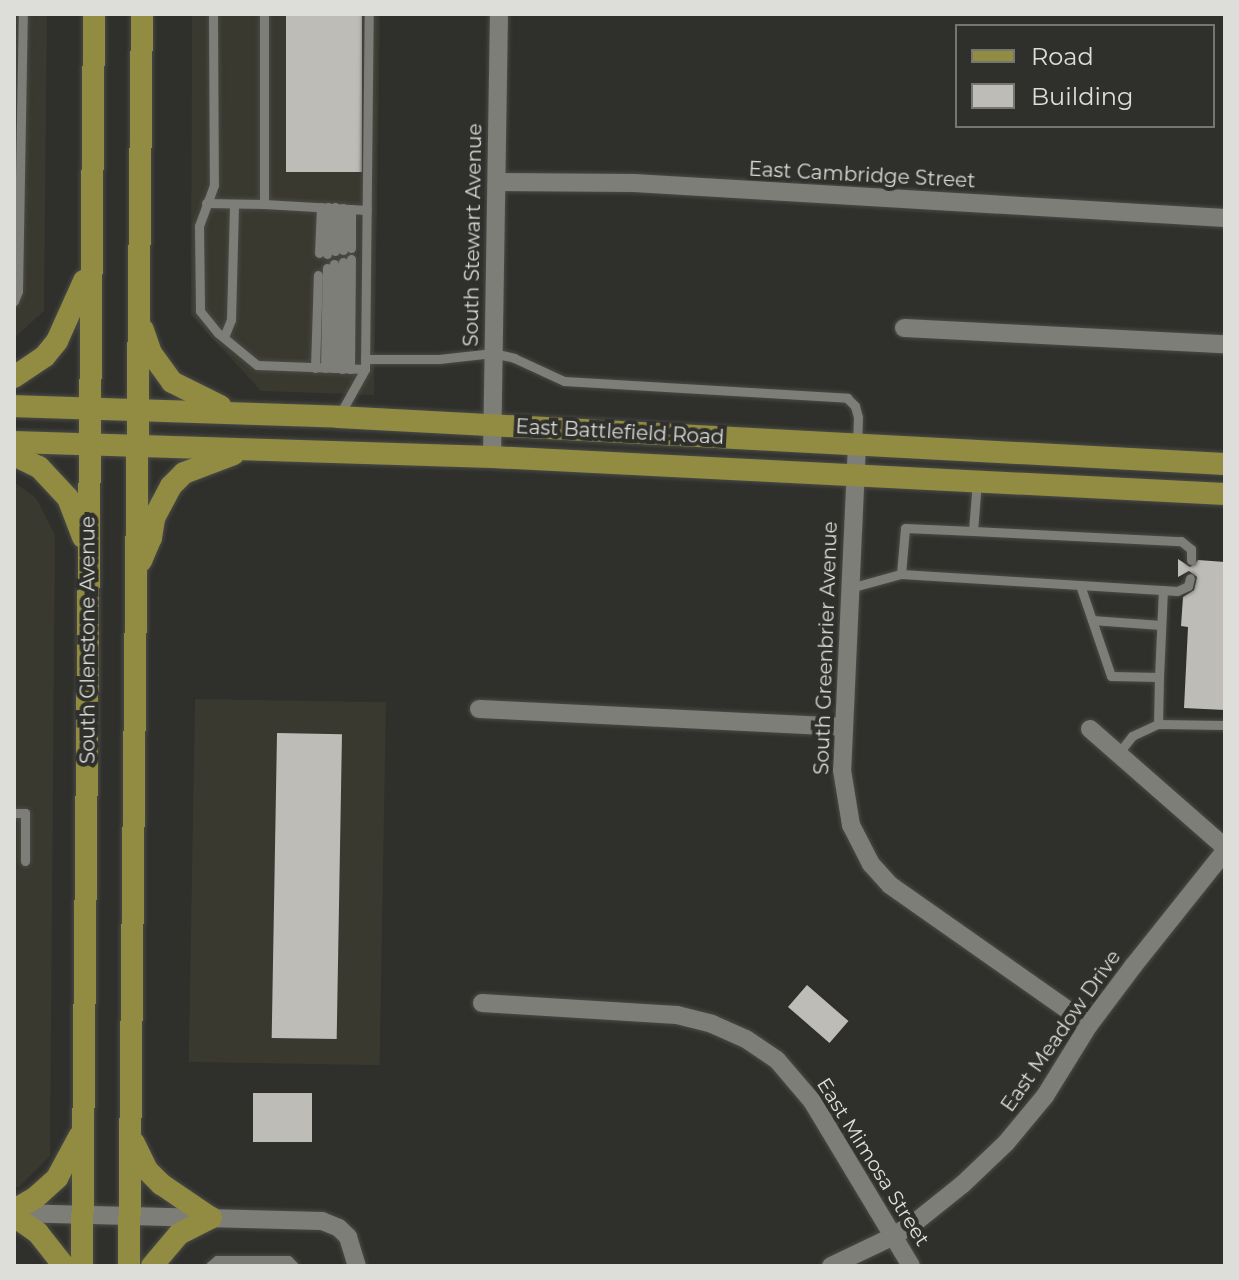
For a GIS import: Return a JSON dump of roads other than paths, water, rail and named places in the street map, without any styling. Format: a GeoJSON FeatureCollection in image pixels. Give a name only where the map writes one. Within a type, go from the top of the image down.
{"type":"FeatureCollection","features":[{"type":"Feature","properties":{"kind":"main road","name":"South Glenstone Avenue"},"geometry":{"type":"LineString","coordinates":[[82,1266],[94,14]]}},
{"type":"Feature","properties":{"kind":"main road"},"geometry":{"type":"LineString","coordinates":[[129,1266],[142,14]]}},
{"type":"Feature","properties":{"kind":"main road"},"geometry":{"type":"LineString","coordinates":[[14,377],[45,356],[57,341],[79,295],[91,257]]}},
{"type":"Feature","properties":{"kind":"main road"},"geometry":{"type":"LineString","coordinates":[[138,318],[151,353],[172,382],[201,398],[244,413]]}},
{"type":"Feature","properties":{"kind":"main road","name":"East Battlefield Road"},"geometry":{"type":"LineString","coordinates":[[14,406],[338,417],[1225,464]]}},
{"type":"Feature","properties":{"kind":"main road","name":"East Battlefield Road"},"geometry":{"type":"LineString","coordinates":[[14,442],[492,457],[1225,494]]}},
{"type":"Feature","properties":{"kind":"main road"},"geometry":{"type":"LineString","coordinates":[[135,573],[151,538],[154,518],[171,486],[184,473],[208,461],[253,449]]}},
{"type":"Feature","properties":{"kind":"main road"},"geometry":{"type":"LineString","coordinates":[[14,455],[39,467],[68,498],[78,517],[89,561]]}},
{"type":"Feature","properties":{"kind":"main road"},"geometry":{"type":"LineString","coordinates":[[64,1266],[38,1233],[14,1213],[57,1178],[67,1164],[83,1124]]}},
{"type":"Feature","properties":{"kind":"main road"},"geometry":{"type":"LineString","coordinates":[[130,1135],[154,1177],[187,1205],[211,1218]]}},
{"type":"Feature","properties":{"kind":"main road"},"geometry":{"type":"LineString","coordinates":[[152,1266],[179,1234],[211,1218]]}},
{"type":"Feature","properties":{"kind":"street","name":"South Stewart Avenue"},"geometry":{"type":"LineString","coordinates":[[492,457],[499,14]]}},
{"type":"Feature","properties":{"kind":"street","name":"East Cambridge Street"},"geometry":{"type":"LineString","coordinates":[[497,182],[634,183],[1225,218]]}},
{"type":"Feature","properties":{"kind":"street"},"geometry":{"type":"LineString","coordinates":[[904,328],[1225,344]]}},
{"type":"Feature","properties":{"kind":"street","name":"South Greenbrier Avenue"},"geometry":{"type":"LineString","coordinates":[[857,444],[843,727],[843,795],[851,825],[871,864],[900,893],[1089,1025]]}},
{"type":"Feature","properties":{"kind":"street"},"geometry":{"type":"LineString","coordinates":[[479,709],[843,727]]}},
{"type":"Feature","properties":{"kind":"street"},"geometry":{"type":"LineString","coordinates":[[1090,729],[1225,849]]}},
{"type":"Feature","properties":{"kind":"street","name":"East Meadow Drive"},"geometry":{"type":"LineString","coordinates":[[831,1266],[894,1236],[941,1203],[1006,1143],[1045,1096],[1089,1025],[1225,849]]}},
{"type":"Feature","properties":{"kind":"street","name":"East Mimosa Street"},"geometry":{"type":"LineString","coordinates":[[482,1003],[677,1015],[712,1024],[746,1039],[777,1060],[801,1086],[911,1266]]}},
{"type":"Feature","properties":{"kind":"street"},"geometry":{"type":"LineString","coordinates":[[14,1213],[322,1221],[339,1228],[351,1243],[357,1266]]}},
{"type":"Feature","properties":{"kind":"lane"},"geometry":{"type":"LineString","coordinates":[[14,301],[18,291],[23,14]]}},
{"type":"Feature","properties":{"kind":"lane"},"geometry":{"type":"LineString","coordinates":[[213,14],[214,185],[199,226],[200,311],[257,365],[333,369],[493,353],[514,358],[564,381],[847,398],[855,406],[858,417],[857,444]]}},
{"type":"Feature","properties":{"kind":"lane"},"geometry":{"type":"LineString","coordinates":[[264,14],[264,204]]}},
{"type":"Feature","properties":{"kind":"lane"},"geometry":{"type":"LineString","coordinates":[[338,417],[365,364],[369,14]]}},
{"type":"Feature","properties":{"kind":"lane"},"geometry":{"type":"LineString","coordinates":[[206,203],[367,210]]}},
{"type":"Feature","properties":{"kind":"lane"},"geometry":{"type":"LineString","coordinates":[[224,337],[231,320],[234,204]]}},
{"type":"Feature","properties":{"kind":"lane"},"geometry":{"type":"LineString","coordinates":[[335,251],[336,208]]}},
{"type":"Feature","properties":{"kind":"lane"},"geometry":{"type":"LineString","coordinates":[[335,251],[336,208]]}},
{"type":"Feature","properties":{"kind":"lane"},"geometry":{"type":"LineString","coordinates":[[335,251],[336,208]]}},
{"type":"Feature","properties":{"kind":"lane"},"geometry":{"type":"LineString","coordinates":[[333,369],[335,266]]}},
{"type":"Feature","properties":{"kind":"lane"},"geometry":{"type":"LineString","coordinates":[[333,369],[335,266]]}},
{"type":"Feature","properties":{"kind":"lane"},"geometry":{"type":"LineString","coordinates":[[333,369],[335,266]]}},
{"type":"Feature","properties":{"kind":"lane"},"geometry":{"type":"LineString","coordinates":[[973,531],[977,480]]}},
{"type":"Feature","properties":{"kind":"lane"},"geometry":{"type":"LineString","coordinates":[[901,574],[905,528],[1181,541],[1191,549],[1191,560]]}},
{"type":"Feature","properties":{"kind":"lane"},"geometry":{"type":"LineString","coordinates":[[850,588],[901,574],[1177,591],[1188,586],[1190,578]]}},
{"type":"Feature","properties":{"kind":"lane"},"geometry":{"type":"LineString","coordinates":[[1080,585],[1111,676],[1159,677]]}},
{"type":"Feature","properties":{"kind":"lane"},"geometry":{"type":"LineString","coordinates":[[1158,724],[1163,590]]}},
{"type":"Feature","properties":{"kind":"lane"},"geometry":{"type":"LineString","coordinates":[[1092,620],[1161,625]]}},
{"type":"Feature","properties":{"kind":"lane"},"geometry":{"type":"LineString","coordinates":[[1118,754],[1132,736],[1158,724],[1225,725]]}},
{"type":"Feature","properties":{"kind":"lane"},"geometry":{"type":"LineString","coordinates":[[14,813],[25,813],[25,861]]}},
{"type":"Feature","properties":{"kind":"lane"},"geometry":{"type":"LineString","coordinates":[[210,1266],[217,1260],[288,1260],[294,1266]]}}]}
